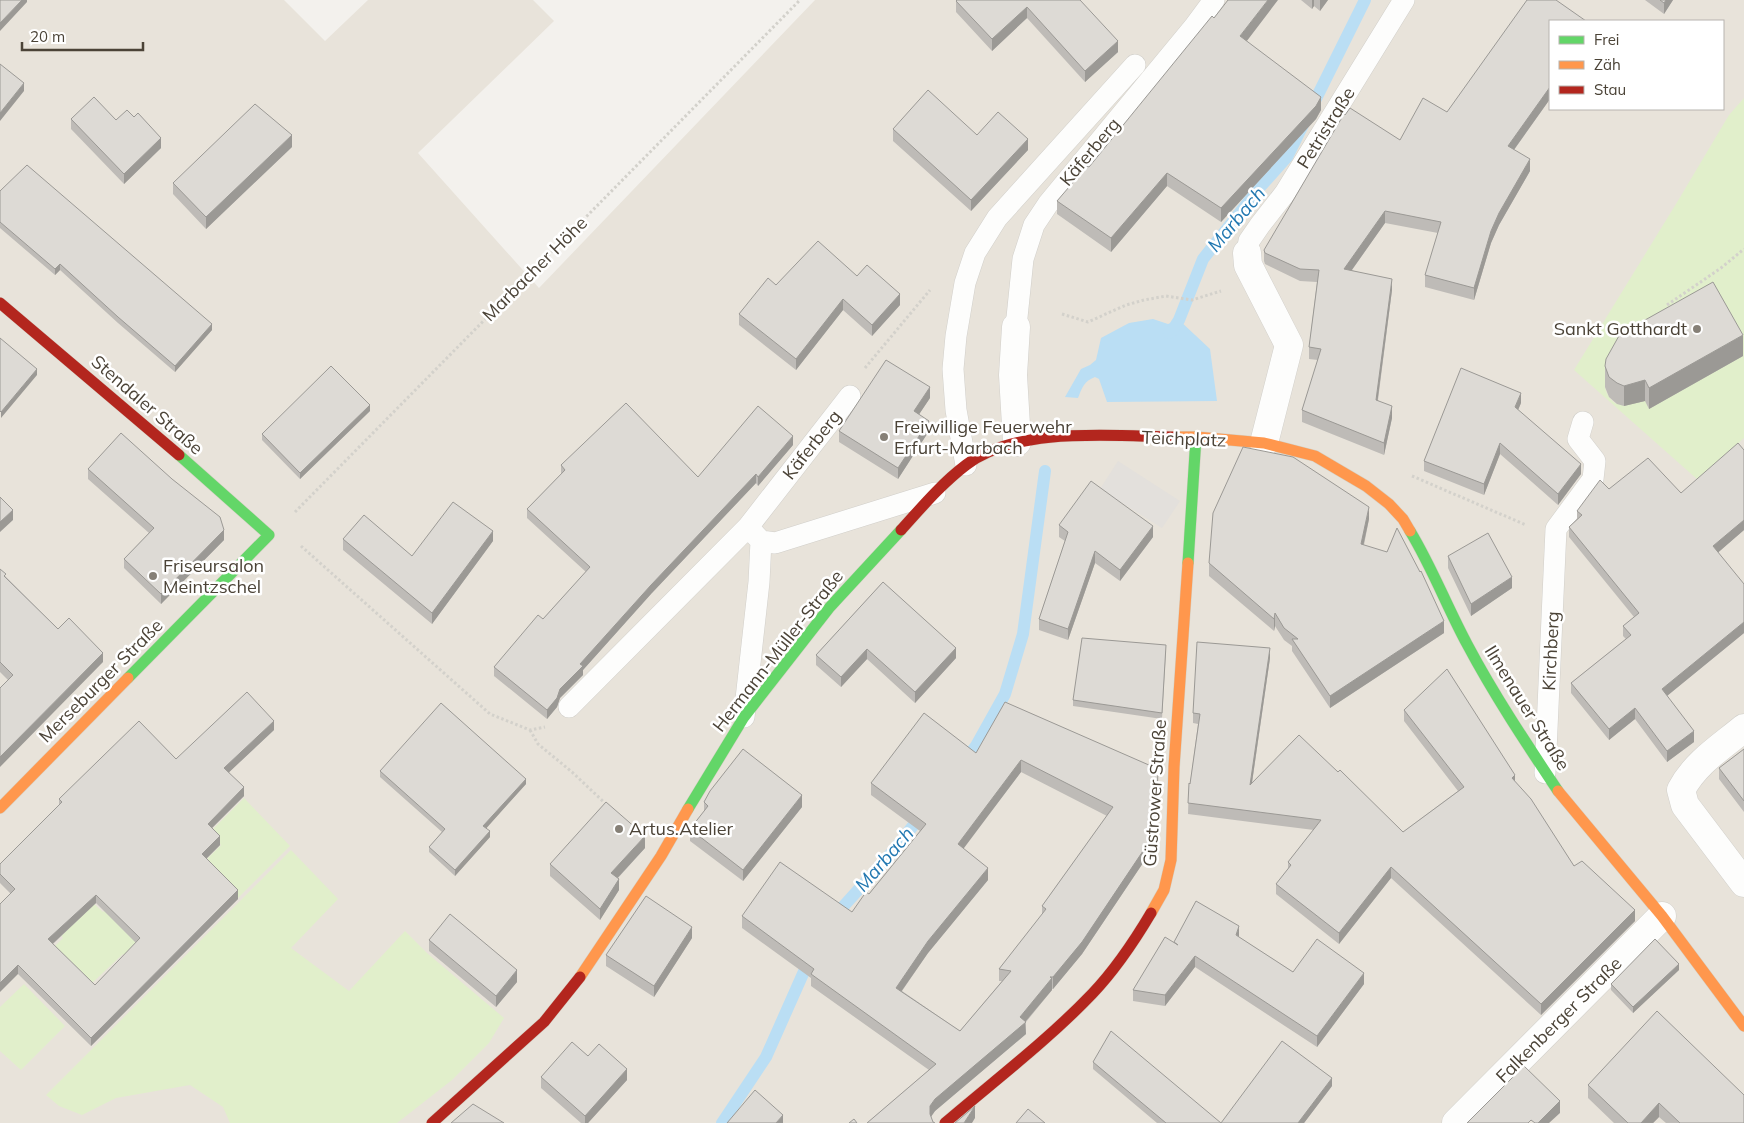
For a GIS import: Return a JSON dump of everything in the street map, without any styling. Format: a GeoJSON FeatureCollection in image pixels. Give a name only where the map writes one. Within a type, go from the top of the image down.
{"type":"FeatureCollection","features":[{"type":"Feature","properties":{"kind":"street"},"geometry":{"type":"LineString","coordinates":[[1247,253],[1248,265],[1289,345],[1264,443]]}},
{"type":"Feature","properties":{"kind":"street","name":"Stendaler Straße"},"geometry":{"type":"LineString","coordinates":[[0,303],[163,441],[269,535]]}},
{"type":"Feature","properties":{"kind":"street"},"geometry":{"type":"LineString","coordinates":[[1016,327],[1013,375],[1017,442]]}},
{"type":"Feature","properties":{"kind":"street","name":"Teichplatz"},"geometry":{"type":"LineString","coordinates":[[1017,442],[1056,436],[1196,437],[1264,443]]}},
{"type":"Feature","properties":{"kind":"street","name":"Güstrower Straße"},"geometry":{"type":"LineString","coordinates":[[945,1123],[1044,1039],[1093,993],[1136,938],[1164,890],[1171,860],[1174,767],[1196,437]]}},
{"type":"Feature","properties":{"kind":"street","name":"Hermann-Müller-Straße"},"geometry":{"type":"LineString","coordinates":[[432,1123],[544,1022],[579,979],[661,856],[744,717],[829,608],[935,493],[966,465],[981,456],[1017,442]]}},
{"type":"Feature","properties":{"kind":"street","name":"Ilmenauer Straße"},"geometry":{"type":"LineString","coordinates":[[1264,443],[1315,456],[1366,486],[1389,504],[1403,519],[1424,554],[1476,660],[1509,718],[1545,773],[1559,793],[1662,916],[1744,1026]]}},
{"type":"Feature","properties":{"kind":"street","name":"Merseburger Straße"},"geometry":{"type":"LineString","coordinates":[[0,808],[269,535]]}},
{"type":"Feature","properties":{"kind":"street"},"geometry":{"type":"LineString","coordinates":[[1744,728],[1698,765],[1688,777],[1681,790],[1685,805],[1744,883]]}},
{"type":"Feature","properties":{"kind":"street","name":"Falkenberger Straße"},"geometry":{"type":"LineString","coordinates":[[1456,1123],[1662,916]]}},
{"type":"Feature","properties":{"kind":"lane","name":"Käferberg"},"geometry":{"type":"LineString","coordinates":[[1016,327],[1023,259],[1034,225],[1048,204],[1188,35],[1214,0]]}},
{"type":"Feature","properties":{"kind":"lane","name":"Petristraße"},"geometry":{"type":"LineString","coordinates":[[1247,253],[1249,241],[1285,193],[1404,0]]}},
{"type":"Feature","properties":{"kind":"lane","name":"Käferberg"},"geometry":{"type":"LineString","coordinates":[[966,465],[956,410],[953,369],[956,336],[965,283],[975,254],[997,218],[1135,65]]}},
{"type":"Feature","properties":{"kind":"lane","name":"Käferberg"},"geometry":{"type":"LineString","coordinates":[[569,707],[755,534],[850,396]]}},
{"type":"Feature","properties":{"kind":"lane"},"geometry":{"type":"LineString","coordinates":[[1556,529],[1593,479],[1595,461],[1578,439],[1583,422]]}},
{"type":"Feature","properties":{"kind":"lane"},"geometry":{"type":"LineString","coordinates":[[744,717],[759,582],[755,534],[775,543],[935,493]]}},
{"type":"Feature","properties":{"kind":"lane","name":"Kirchberg"},"geometry":{"type":"LineString","coordinates":[[1545,773],[1556,529]]}},
{"type":"Feature","properties":{"kind":"path","name":"Marbacher Höhe"},"geometry":{"type":"LineString","coordinates":[[269,535],[280,527],[800,0]]}},
{"type":"Feature","properties":{"kind":"path"},"geometry":{"type":"LineString","coordinates":[[1667,305],[1721,268],[1744,249]]}},
{"type":"Feature","properties":{"kind":"path","name":"Käferberg"},"geometry":{"type":"LineString","coordinates":[[850,396],[852,384],[935,285],[975,254]]}},
{"type":"Feature","properties":{"kind":"path"},"geometry":{"type":"LineString","coordinates":[[1062,314],[1088,322],[1126,305],[1144,300],[1166,296],[1192,300]]}},
{"type":"Feature","properties":{"kind":"path"},"geometry":{"type":"LineString","coordinates":[[1429,482],[1532,527],[1556,529]]}},
{"type":"Feature","properties":{"kind":"path"},"geometry":{"type":"LineString","coordinates":[[280,527],[490,714],[530,730],[544,728],[569,707]]}},
{"type":"Feature","properties":{"kind":"path"},"geometry":{"type":"LineString","coordinates":[[530,730],[538,744],[606,804]]}},
{"type":"Feature","properties":{"kind":"shaded area"},"geometry":{"type":"Polygon","coordinates":[[[0,0],[284,0],[325,41],[368,0],[533,0],[554,21],[418,153],[539,288],[815,0],[1744,0],[1744,1123],[0,1123],[0,0]]]}},
{"type":"Feature","properties":{"kind":"shaded area"},"geometry":{"type":"Polygon","coordinates":[[[1118,461],[1180,501],[1162,528],[1100,489],[1118,461]]]}},
{"type":"Feature","properties":{"kind":"green space"},"geometry":{"type":"Polygon","coordinates":[[[1744,98],[1744,438],[1698,480],[1574,370],[1729,115],[1744,98]],[[1742,355],[1605,387],[1609,397],[1617,404],[1742,355]]]}},
{"type":"Feature","properties":{"kind":"green space"},"geometry":{"type":"Polygon","coordinates":[[[244,798],[290,846],[238,898],[203,863],[221,845],[209,833],[244,798]]]}},
{"type":"Feature","properties":{"kind":"green space"},"geometry":{"type":"Polygon","coordinates":[[[291,850],[338,899],[291,948],[349,991],[405,931],[427,953],[504,1018],[489,1043],[452,1080],[397,1123],[230,1123],[223,1107],[190,1085],[116,1098],[82,1115],[59,1106],[46,1095],[291,850]]]}},
{"type":"Feature","properties":{"kind":"green space"},"geometry":{"type":"Polygon","coordinates":[[[71,883],[103,912],[123,892],[151,983],[123,954],[90,985],[48,953],[63,938],[42,911],[71,883]]]}},
{"type":"Feature","properties":{"kind":"green space"},"geometry":{"type":"Polygon","coordinates":[[[24,984],[65,1026],[21,1070],[0,1051],[0,1007],[24,984]]]}},
{"type":"Feature","properties":{"kind":"water"},"geometry":{"type":"Polygon","coordinates":[[[1153,319],[1168,324],[1179,320],[1210,349],[1217,401],[1107,402],[1099,379],[1095,377],[1086,383],[1078,398],[1065,397],[1081,369],[1096,360],[1101,338],[1129,323],[1153,319]]]}},
{"type":"Feature","properties":{"kind":"building"},"geometry":{"type":"Polygon","coordinates":[[[0,0],[22,0],[0,23],[0,0]]]}},
{"type":"Feature","properties":{"kind":"building"},"geometry":{"type":"Polygon","coordinates":[[[957,0],[1080,0],[1118,41],[1085,71],[1027,7],[992,39],[957,0]]]}},
{"type":"Feature","properties":{"kind":"building"},"geometry":{"type":"Polygon","coordinates":[[[1228,0],[1268,0],[1240,36],[1321,97],[1316,106],[1221,208],[1167,173],[1111,238],[1057,201],[1087,166],[1089,167],[1212,16],[1214,18],[1228,0]]]}},
{"type":"Feature","properties":{"kind":"building"},"geometry":{"type":"Polygon","coordinates":[[[1527,0],[1556,0],[1585,20],[1549,20],[1549,88],[1508,146],[1530,159],[1499,213],[1491,231],[1474,288],[1425,275],[1441,222],[1385,211],[1344,269],[1392,279],[1376,400],[1392,406],[1384,443],[1302,410],[1321,349],[1309,347],[1319,270],[1300,269],[1265,253],[1264,250],[1344,114],[1350,108],[1400,140],[1423,98],[1447,112],[1527,0]]]}},
{"type":"Feature","properties":{"kind":"building"},"geometry":{"type":"Polygon","coordinates":[[[0,64],[24,83],[0,113],[0,64]]]}},
{"type":"Feature","properties":{"kind":"building"},"geometry":{"type":"Polygon","coordinates":[[[928,90],[977,135],[998,112],[1028,139],[971,200],[893,129],[928,90]]]}},
{"type":"Feature","properties":{"kind":"building"},"geometry":{"type":"Polygon","coordinates":[[[94,97],[116,120],[127,110],[134,117],[138,113],[161,138],[124,174],[71,119],[94,97]]]}},
{"type":"Feature","properties":{"kind":"building"},"geometry":{"type":"Polygon","coordinates":[[[255,104],[292,135],[206,217],[173,183],[255,104]]]}},
{"type":"Feature","properties":{"kind":"building"},"geometry":{"type":"Polygon","coordinates":[[[27,165],[212,324],[175,366],[60,264],[55,269],[0,222],[0,191],[27,165]]]}},
{"type":"Feature","properties":{"kind":"building"},"geometry":{"type":"Polygon","coordinates":[[[818,241],[857,276],[867,265],[900,294],[872,325],[843,299],[796,359],[739,314],[768,278],[776,285],[818,241]]]}},
{"type":"Feature","properties":{"kind":"building","name":"Sankt Gotthardt"},"geometry":{"type":"Polygon","coordinates":[[[1713,282],[1743,335],[1649,388],[1645,380],[1624,386],[1609,377],[1605,366],[1606,359],[1620,334],[1713,282]]]}},
{"type":"Feature","properties":{"kind":"building"},"geometry":{"type":"Polygon","coordinates":[[[0,338],[37,369],[1,412],[0,411],[0,338]]]}},
{"type":"Feature","properties":{"kind":"building"},"geometry":{"type":"Polygon","coordinates":[[[886,360],[930,387],[914,411],[929,421],[898,468],[839,431],[886,360]]]}},
{"type":"Feature","properties":{"kind":"building"},"geometry":{"type":"Polygon","coordinates":[[[331,366],[370,405],[300,473],[262,434],[331,366]]]}},
{"type":"Feature","properties":{"kind":"building"},"geometry":{"type":"Polygon","coordinates":[[[1461,368],[1521,393],[1515,407],[1581,464],[1558,494],[1500,443],[1484,484],[1424,461],[1461,368]]]}},
{"type":"Feature","properties":{"kind":"building"},"geometry":{"type":"Polygon","coordinates":[[[626,403],[698,477],[758,406],[793,436],[758,477],[756,474],[651,585],[580,664],[583,666],[560,689],[557,698],[547,710],[494,667],[538,615],[543,619],[590,567],[527,509],[565,470],[561,465],[626,403]]]}},
{"type":"Feature","properties":{"kind":"building"},"geometry":{"type":"Polygon","coordinates":[[[121,433],[172,479],[220,517],[224,530],[161,594],[124,559],[154,528],[88,469],[121,433]]]}},
{"type":"Feature","properties":{"kind":"building"},"geometry":{"type":"Polygon","coordinates":[[[1738,443],[1744,450],[1744,520],[1713,546],[1744,584],[1744,622],[1662,689],[1694,731],[1667,751],[1635,708],[1609,729],[1571,683],[1631,635],[1623,626],[1639,613],[1569,527],[1582,515],[1577,511],[1600,480],[1609,489],[1648,458],[1681,493],[1738,443]]]}},
{"type":"Feature","properties":{"kind":"building"},"geometry":{"type":"Polygon","coordinates":[[[1243,447],[1293,457],[1369,507],[1361,544],[1387,552],[1397,528],[1421,571],[1444,621],[1330,696],[1292,639],[1298,639],[1284,628],[1275,613],[1274,619],[1209,563],[1213,513],[1243,447]]]}},
{"type":"Feature","properties":{"kind":"building"},"geometry":{"type":"Polygon","coordinates":[[[1091,481],[1153,526],[1120,570],[1095,551],[1068,629],[1039,619],[1068,532],[1059,525],[1091,481]]]}},
{"type":"Feature","properties":{"kind":"building"},"geometry":{"type":"Polygon","coordinates":[[[0,497],[13,510],[0,522],[0,497]]]}},
{"type":"Feature","properties":{"kind":"building"},"geometry":{"type":"Polygon","coordinates":[[[453,502],[493,531],[432,613],[343,539],[364,515],[412,556],[453,502]]]}},
{"type":"Feature","properties":{"kind":"building"},"geometry":{"type":"Polygon","coordinates":[[[1488,533],[1512,577],[1471,604],[1448,556],[1488,533]]]}},
{"type":"Feature","properties":{"kind":"building"},"geometry":{"type":"Polygon","coordinates":[[[0,569],[6,574],[4,576],[58,629],[69,618],[103,653],[0,757],[0,688],[13,675],[0,662],[0,569]]]}},
{"type":"Feature","properties":{"kind":"building"},"geometry":{"type":"Polygon","coordinates":[[[883,582],[956,648],[915,692],[867,649],[841,677],[816,655],[883,582]]]}},
{"type":"Feature","properties":{"kind":"building"},"geometry":{"type":"Polygon","coordinates":[[[1082,638],[1166,645],[1162,713],[1073,700],[1082,638]]]}},
{"type":"Feature","properties":{"kind":"building"},"geometry":{"type":"Polygon","coordinates":[[[1197,642],[1270,648],[1250,785],[1299,735],[1338,772],[1340,770],[1403,832],[1464,787],[1404,710],[1447,669],[1515,775],[1512,778],[1531,799],[1574,866],[1582,861],[1635,910],[1541,1004],[1391,867],[1339,933],[1276,884],[1291,865],[1288,862],[1321,820],[1188,803],[1189,783],[1200,714],[1193,713],[1197,642]]]}},
{"type":"Feature","properties":{"kind":"building"},"geometry":{"type":"Polygon","coordinates":[[[247,692],[274,721],[224,768],[244,787],[208,824],[220,836],[202,854],[238,890],[91,1038],[18,965],[0,983],[0,904],[15,889],[0,874],[0,864],[62,802],[59,799],[139,721],[176,759],[247,692]],[[96,895],[48,939],[95,985],[140,938],[96,895]]]}},
{"type":"Feature","properties":{"kind":"building"},"geometry":{"type":"Polygon","coordinates":[[[1005,702],[1158,769],[1157,799],[1153,798],[1147,845],[1082,942],[1053,977],[1050,977],[1052,978],[1020,1017],[1026,1022],[935,1099],[930,1106],[930,1114],[935,1123],[867,1123],[936,1064],[811,974],[814,969],[742,916],[780,862],[852,912],[866,892],[869,894],[926,824],[871,783],[924,713],[976,753],[1005,702]],[[1021,760],[958,844],[988,868],[928,941],[896,988],[960,1031],[1011,971],[999,969],[1046,909],[1042,906],[1113,807],[1021,760]]]}},
{"type":"Feature","properties":{"kind":"building"},"geometry":{"type":"Polygon","coordinates":[[[441,703],[526,779],[483,826],[490,831],[455,870],[429,847],[445,829],[380,771],[441,703]]]}},
{"type":"Feature","properties":{"kind":"building"},"geometry":{"type":"Polygon","coordinates":[[[743,749],[802,795],[743,870],[690,829],[708,806],[704,802],[710,791],[743,749]]]}},
{"type":"Feature","properties":{"kind":"building"},"geometry":{"type":"Polygon","coordinates":[[[1744,749],[1744,801],[1719,768],[1744,749]]]}},
{"type":"Feature","properties":{"kind":"building"},"geometry":{"type":"Polygon","coordinates":[[[606,802],[645,836],[611,873],[619,879],[600,909],[550,864],[606,802]]]}},
{"type":"Feature","properties":{"kind":"building"},"geometry":{"type":"Polygon","coordinates":[[[646,896],[692,927],[654,986],[606,955],[646,896]]]}},
{"type":"Feature","properties":{"kind":"building"},"geometry":{"type":"Polygon","coordinates":[[[1196,901],[1239,926],[1236,935],[1293,972],[1317,939],[1364,973],[1317,1036],[1195,956],[1165,995],[1133,990],[1165,937],[1178,945],[1174,942],[1196,901]]]}},
{"type":"Feature","properties":{"kind":"building"},"geometry":{"type":"Polygon","coordinates":[[[450,914],[517,970],[496,996],[429,940],[450,914]]]}},
{"type":"Feature","properties":{"kind":"building"},"geometry":{"type":"Polygon","coordinates":[[[1655,939],[1679,964],[1633,1007],[1611,984],[1655,939]]]}},
{"type":"Feature","properties":{"kind":"building"},"geometry":{"type":"Polygon","coordinates":[[[1657,1011],[1744,1095],[1744,1123],[1680,1123],[1659,1103],[1641,1123],[1628,1123],[1588,1085],[1657,1011]]]}},
{"type":"Feature","properties":{"kind":"building"},"geometry":{"type":"Polygon","coordinates":[[[1111,1031],[1221,1123],[1166,1123],[1093,1062],[1111,1031]]]}},
{"type":"Feature","properties":{"kind":"building"},"geometry":{"type":"Polygon","coordinates":[[[1282,1041],[1332,1078],[1298,1123],[1221,1123],[1282,1041]]]}},
{"type":"Feature","properties":{"kind":"building"},"geometry":{"type":"Polygon","coordinates":[[[572,1042],[588,1056],[599,1044],[627,1069],[585,1116],[541,1077],[572,1042]]]}},
{"type":"Feature","properties":{"kind":"building"},"geometry":{"type":"Polygon","coordinates":[[[1524,1066],[1560,1101],[1538,1123],[1531,1120],[1528,1123],[1467,1123],[1524,1066]]]}},
{"type":"Feature","properties":{"kind":"building"},"geometry":{"type":"Polygon","coordinates":[[[755,1090],[783,1115],[776,1123],[727,1123],[755,1090]]]}},
{"type":"Feature","properties":{"kind":"building"},"geometry":{"type":"Polygon","coordinates":[[[473,1104],[504,1123],[451,1123],[473,1104]]]}},
{"type":"Feature","properties":{"kind":"building"},"geometry":{"type":"Polygon","coordinates":[[[975,1106],[964,1123],[955,1123],[975,1106]]]}},
{"type":"Feature","properties":{"kind":"building"},"geometry":{"type":"Polygon","coordinates":[[[1028,1109],[1045,1123],[1016,1123],[1028,1109]]]}},
{"type":"Feature","properties":{"kind":"building"},"geometry":{"type":"Polygon","coordinates":[[[854,1119],[857,1123],[849,1123],[854,1119]]]}},
{"type":"Feature","properties":{"kind":"waterway","name":"Marbach"},"geometry":{"type":"LineString","coordinates":[[1169,333],[1179,320],[1203,259],[1261,186],[1287,157],[1365,0]]}},
{"type":"Feature","properties":{"kind":"waterway","name":"Marbach"},"geometry":{"type":"LineString","coordinates":[[962,764],[976,746],[1005,694],[1023,634],[1045,471]]}},
{"type":"Feature","properties":{"kind":"waterway","name":"Marbach"},"geometry":{"type":"LineString","coordinates":[[832,919],[895,849],[923,813]]}},
{"type":"Feature","properties":{"kind":"waterway","name":"Marbach"},"geometry":{"type":"LineString","coordinates":[[722,1123],[766,1057],[810,958]]}},
{"type":"Feature","properties":{"kind":"traffic: fast"},"geometry":{"type":"LineString","coordinates":[[1188,563],[1196,437]]}},
{"type":"Feature","properties":{"kind":"traffic: fast"},"geometry":{"type":"LineString","coordinates":[[128,678],[269,535],[179,455]]}},
{"type":"Feature","properties":{"kind":"traffic: fast"},"geometry":{"type":"LineString","coordinates":[[688,809],[744,717],[829,608],[901,530]]}},
{"type":"Feature","properties":{"kind":"traffic: fast"},"geometry":{"type":"LineString","coordinates":[[1410,531],[1477,663],[1558,791]]}},
{"type":"Feature","properties":{"kind":"traffic: slow"},"geometry":{"type":"LineString","coordinates":[[1174,437],[1264,443],[1315,456],[1366,486],[1389,504],[1403,519],[1410,531]]}},
{"type":"Feature","properties":{"kind":"traffic: slow"},"geometry":{"type":"LineString","coordinates":[[1151,913],[1164,890],[1171,860],[1174,767],[1188,563]]}},
{"type":"Feature","properties":{"kind":"traffic: slow"},"geometry":{"type":"LineString","coordinates":[[0,808],[128,678]]}},
{"type":"Feature","properties":{"kind":"traffic: slow"},"geometry":{"type":"LineString","coordinates":[[1558,791],[1662,916],[1744,1026]]}},
{"type":"Feature","properties":{"kind":"traffic: slow"},"geometry":{"type":"LineString","coordinates":[[580,977],[661,856],[688,809]]}},
{"type":"Feature","properties":{"kind":"traffic: jam"},"geometry":{"type":"LineString","coordinates":[[0,303],[179,455]]}},
{"type":"Feature","properties":{"kind":"traffic: jam"},"geometry":{"type":"LineString","coordinates":[[901,530],[957,472],[987,453],[1011,444],[1066,436],[1174,437]]}},
{"type":"Feature","properties":{"kind":"traffic: jam"},"geometry":{"type":"LineString","coordinates":[[945,1123],[1039,1044],[1092,994],[1124,955],[1151,913]]}},
{"type":"Feature","properties":{"kind":"traffic: jam"},"geometry":{"type":"LineString","coordinates":[[432,1123],[544,1022],[580,977]]}},
{"type":"Feature","properties":{"kind":"place","name":"Sankt Gotthardt"},"geometry":{"type":"Point","coordinates":[1697,329]}},
{"type":"Feature","properties":{"kind":"place","name":"Freiwillige Feuerwehr Erfurt-Marbach"},"geometry":{"type":"Point","coordinates":[884,437]}},
{"type":"Feature","properties":{"kind":"place","name":"Friseursalon Meintzschel"},"geometry":{"type":"Point","coordinates":[153,576]}},
{"type":"Feature","properties":{"kind":"place","name":"Artus.Atelier"},"geometry":{"type":"Point","coordinates":[619,829]}}]}
